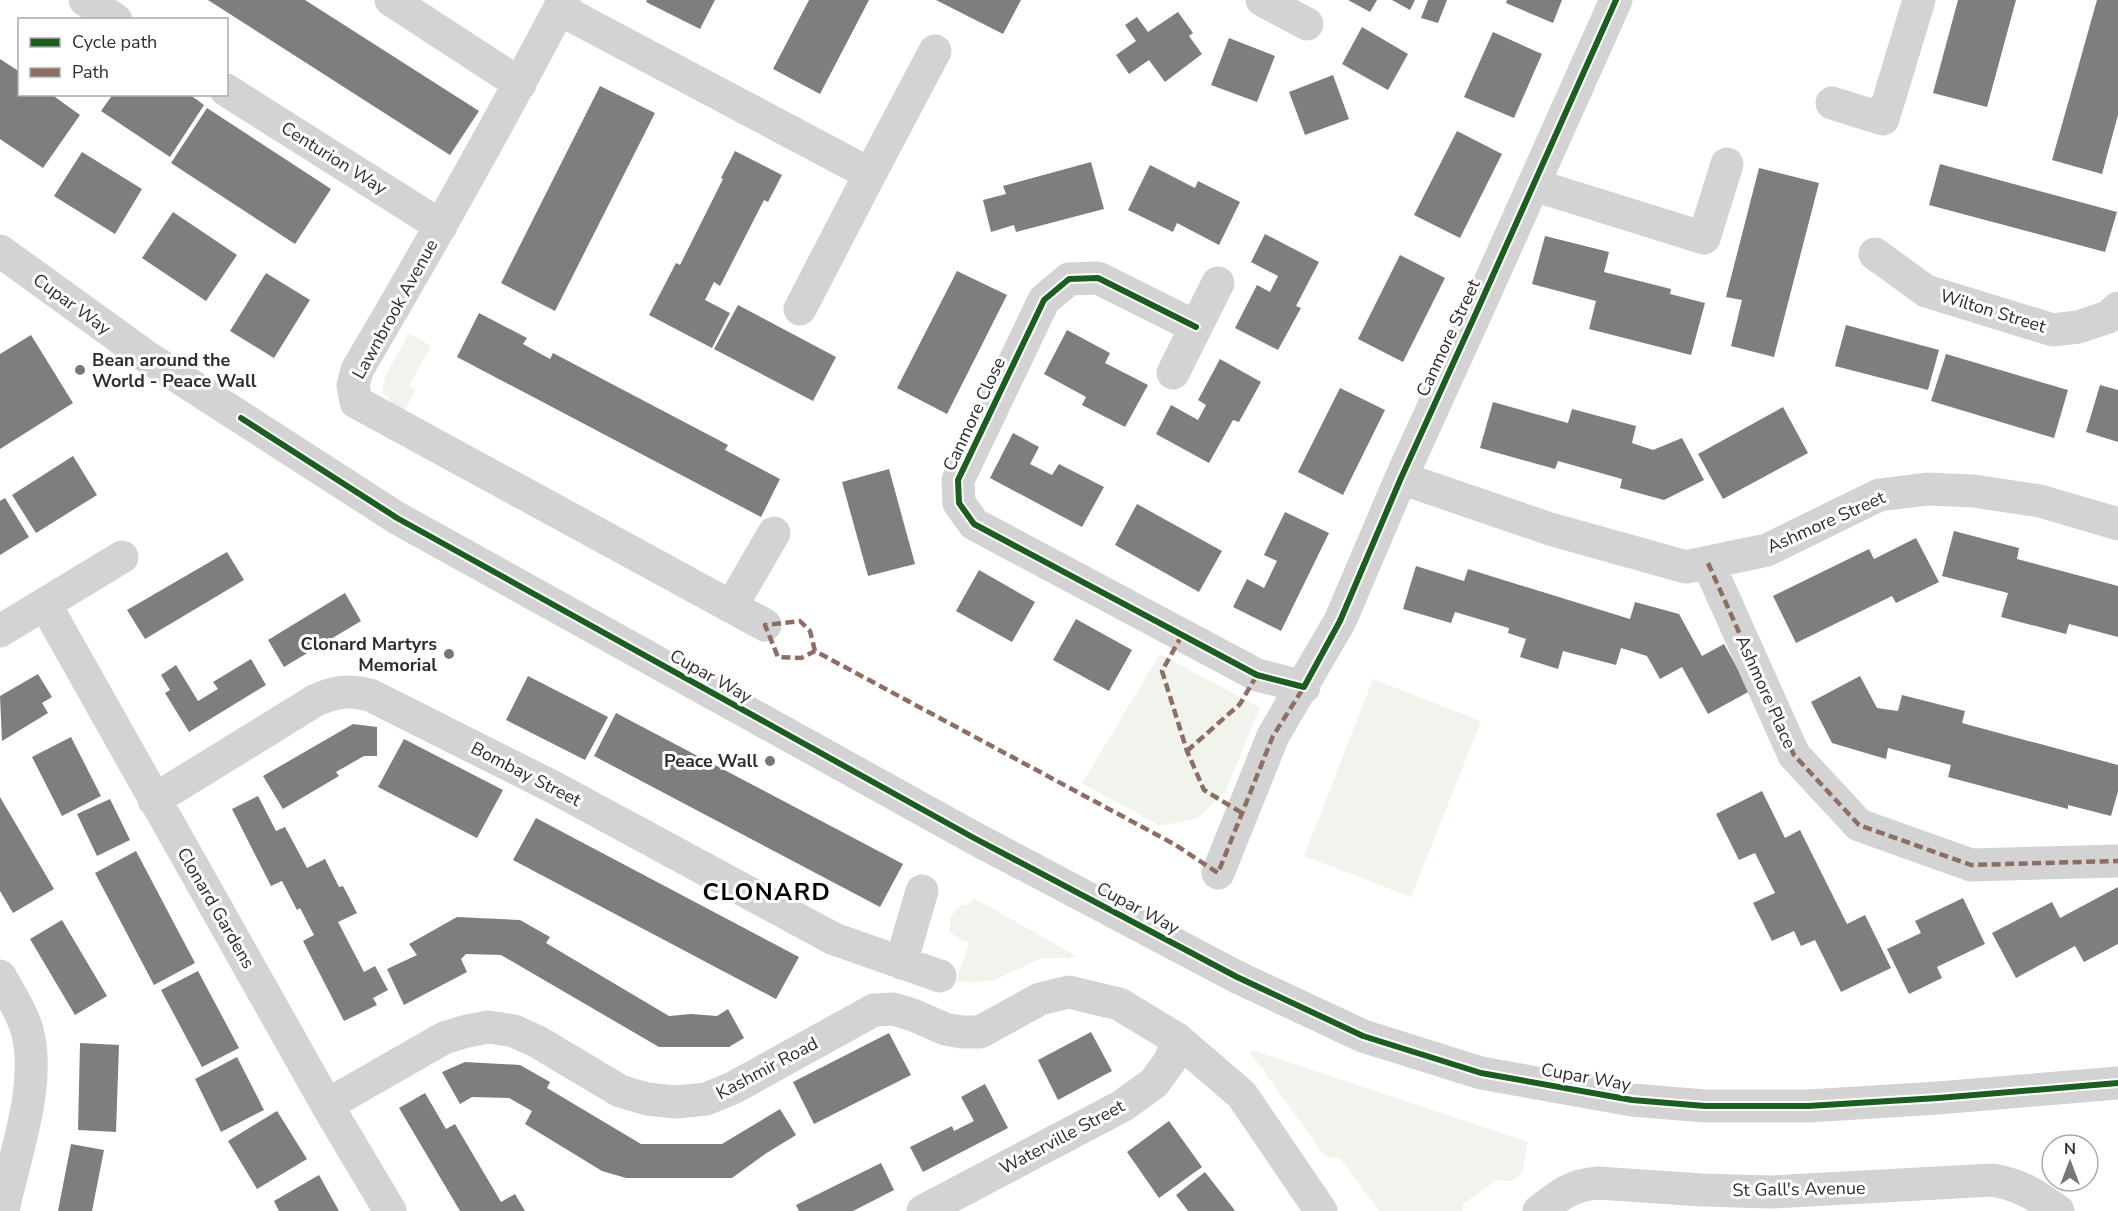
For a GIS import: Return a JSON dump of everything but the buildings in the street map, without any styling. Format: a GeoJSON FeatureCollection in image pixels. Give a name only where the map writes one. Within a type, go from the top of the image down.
{"type":"FeatureCollection","features":[{"type":"Feature","properties":{"kind":"street"},"geometry":{"type":"LineString","coordinates":[[85,0],[113,18]]}},
{"type":"Feature","properties":{"kind":"street"},"geometry":{"type":"LineString","coordinates":[[391,0],[520,84]]}},
{"type":"Feature","properties":{"kind":"street"},"geometry":{"type":"LineString","coordinates":[[1263,0],[1306,24]]}},
{"type":"Feature","properties":{"kind":"street","name":"Canmore Street"},"geometry":{"type":"LineString","coordinates":[[1218,873],[1274,736],[1340,621],[1401,478],[1616,0]]}},
{"type":"Feature","properties":{"kind":"street"},"geometry":{"type":"LineString","coordinates":[[1832,103],[1883,119],[1919,0]]}},
{"type":"Feature","properties":{"kind":"street"},"geometry":{"type":"LineString","coordinates":[[561,5],[870,174]]}},
{"type":"Feature","properties":{"kind":"street","name":"Lawnbrook Avenue"},"geometry":{"type":"LineString","coordinates":[[561,5],[441,226],[357,370],[353,386],[356,402],[765,625]]}},
{"type":"Feature","properties":{"kind":"street"},"geometry":{"type":"LineString","coordinates":[[800,309],[935,51]]}},
{"type":"Feature","properties":{"kind":"street","name":"Centurion Way"},"geometry":{"type":"LineString","coordinates":[[228,91],[441,226]]}},
{"type":"Feature","properties":{"kind":"street"},"geometry":{"type":"LineString","coordinates":[[1534,185],[1704,238],[1727,164]]}},
{"type":"Feature","properties":{"kind":"street","name":"Cupar Way"},"geometry":{"type":"LineString","coordinates":[[0,251],[144,356],[397,518],[974,838],[1237,977],[1363,1036],[1480,1073],[1632,1100],[1704,1106],[1808,1106],[2118,1083]]}},
{"type":"Feature","properties":{"kind":"street","name":"Wilton Street"},"geometry":{"type":"LineString","coordinates":[[1875,255],[1926,291],[2053,330],[2078,327],[2108,317],[2118,308]]}},
{"type":"Feature","properties":{"kind":"street","name":"Canmore Close"},"geometry":{"type":"LineString","coordinates":[[1196,327],[1098,278],[1069,279],[1044,300],[958,480],[959,503],[974,524],[1219,655],[1257,675],[1304,687]]}},
{"type":"Feature","properties":{"kind":"street"},"geometry":{"type":"LineString","coordinates":[[1173,373],[1218,283]]}},
{"type":"Feature","properties":{"kind":"street","name":"Ashmore Street"},"geometry":{"type":"LineString","coordinates":[[1401,478],[1550,529],[1686,567],[1767,550],[1879,495],[1927,489],[1974,491],[2040,501],[2118,524]]}},
{"type":"Feature","properties":{"kind":"street"},"geometry":{"type":"LineString","coordinates":[[731,607],[774,533]]}},
{"type":"Feature","properties":{"kind":"street"},"geometry":{"type":"LineString","coordinates":[[0,631],[122,557]]}},
{"type":"Feature","properties":{"kind":"street","name":"Ashmore Place"},"geometry":{"type":"LineString","coordinates":[[1707,563],[1794,755],[1859,825],[1971,865],[2118,861]]}},
{"type":"Feature","properties":{"kind":"street","name":"Clonard Gardens"},"geometry":{"type":"LineString","coordinates":[[45,604],[327,1105],[390,1211]]}},
{"type":"Feature","properties":{"kind":"street","name":"Bombay Street"},"geometry":{"type":"LineString","coordinates":[[154,800],[316,700],[334,692],[351,691],[370,695],[555,788],[834,939],[940,976]]}},
{"type":"Feature","properties":{"kind":"street"},"geometry":{"type":"LineString","coordinates":[[901,963],[922,891]]}},
{"type":"Feature","properties":{"kind":"street"},"geometry":{"type":"LineString","coordinates":[[0,976],[18,1007],[27,1031],[30,1064],[14,1082],[24,1126],[3,1211]]}},
{"type":"Feature","properties":{"kind":"street","name":"Kashmir Road"},"geometry":{"type":"LineString","coordinates":[[327,1105],[444,1038],[489,1027],[514,1031],[538,1042],[620,1091],[647,1099],[675,1102],[706,1099],[733,1088],[874,1010],[893,1009],[945,1029],[980,1032],[1040,999],[1070,992],[1119,1004],[1177,1039]]}},
{"type":"Feature","properties":{"kind":"street"},"geometry":{"type":"LineString","coordinates":[[1177,1039],[1242,1095],[1321,1211]]}},
{"type":"Feature","properties":{"kind":"street","name":"Waterville Street"},"geometry":{"type":"LineString","coordinates":[[923,1211],[1122,1106],[1154,1083],[1170,1061],[1177,1039]]}},
{"type":"Feature","properties":{"kind":"street","name":"St Gall's Avenue"},"geometry":{"type":"LineString","coordinates":[[1539,1211],[1563,1192],[1581,1185],[1598,1183],[1771,1192],[1994,1180],[2016,1185],[2036,1195],[2058,1211]]}},
{"type":"Feature","properties":{"kind":"shaded area"},"geometry":{"type":"Polygon","coordinates":[[[409,333],[431,346],[409,386],[416,390],[402,414],[382,392],[385,377],[409,333]]]}},
{"type":"Feature","properties":{"kind":"shaded area"},"geometry":{"type":"Polygon","coordinates":[[[1160,654],[1260,708],[1225,792],[1198,818],[1160,826],[1082,783],[1160,654]]]}},
{"type":"Feature","properties":{"kind":"shaded area"},"geometry":{"type":"Polygon","coordinates":[[[1373,679],[1481,721],[1411,897],[1304,856],[1373,679]]]}},
{"type":"Feature","properties":{"kind":"shaded area"},"geometry":{"type":"Polygon","coordinates":[[[974,898],[1078,957],[1039,959],[993,981],[956,982],[969,943],[950,932],[950,918],[959,906],[969,904],[974,898]]]}},
{"type":"Feature","properties":{"kind":"shaded area"},"geometry":{"type":"Polygon","coordinates":[[[1249,1051],[1255,1051],[1528,1142],[1522,1174],[1511,1181],[1497,1180],[1463,1204],[1462,1211],[1379,1211],[1341,1159],[1325,1156],[1249,1051]]]}},
{"type":"Feature","properties":{"kind":"marked path"},"geometry":{"type":"LineString","coordinates":[[1708,563],[1794,755],[1859,825],[1971,865],[2118,861]]}},
{"type":"Feature","properties":{"kind":"marked path"},"geometry":{"type":"LineString","coordinates":[[815,651],[810,631],[800,621],[765,625],[778,657],[801,658],[815,651],[1174,844],[1218,873],[1273,736],[1304,687]]}},
{"type":"Feature","properties":{"kind":"marked path"},"geometry":{"type":"LineString","coordinates":[[1182,635],[1162,671],[1187,751],[1204,790],[1242,813]]}},
{"type":"Feature","properties":{"kind":"marked path"},"geometry":{"type":"LineString","coordinates":[[1187,751],[1240,704],[1257,675]]}},
{"type":"Feature","properties":{"kind":"cycle path"},"geometry":{"type":"LineString","coordinates":[[1196,327],[1098,278],[1069,279],[1044,300],[958,480],[959,503],[974,524],[1257,675],[1304,687],[1340,621],[1401,478],[1616,0]]}},
{"type":"Feature","properties":{"kind":"cycle path"},"geometry":{"type":"LineString","coordinates":[[241,418],[397,518],[974,838],[1237,977],[1363,1036],[1481,1073],[1632,1100],[1705,1106],[1808,1106],[2118,1083]]}},
{"type":"Feature","properties":{"kind":"place","name":"Bean around the World - Peace Wall"},"geometry":{"type":"Point","coordinates":[80,370]}},
{"type":"Feature","properties":{"kind":"place","name":"Clonard Martyrs Memorial"},"geometry":{"type":"Point","coordinates":[449,654]}},
{"type":"Feature","properties":{"kind":"place","name":"Peace Wall"},"geometry":{"type":"Point","coordinates":[770,761]}},
{"type":"Feature","properties":{"kind":"district","name":"CLONARD"},"geometry":{"type":"Point","coordinates":[767,892]}}]}
